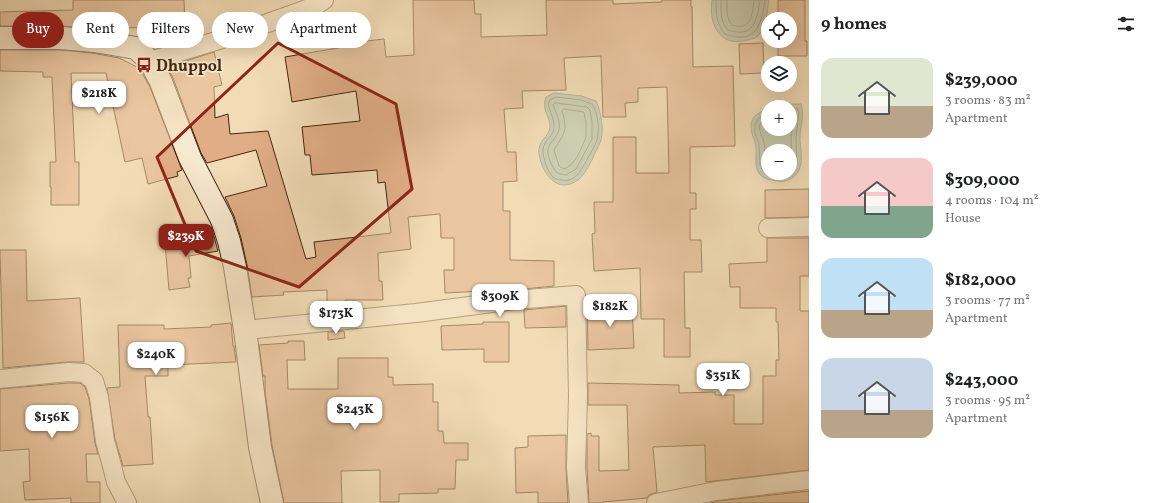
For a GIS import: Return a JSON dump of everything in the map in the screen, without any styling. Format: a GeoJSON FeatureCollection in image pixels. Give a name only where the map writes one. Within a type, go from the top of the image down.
{"type":"FeatureCollection","features":[{"type":"Feature","properties":{"kind":"street"},"geometry":{"type":"LineString","coordinates":[[150,61],[244,32],[315,6],[324,0]]}},
{"type":"Feature","properties":{"kind":"street"},"geometry":{"type":"LineString","coordinates":[[0,38],[62,38],[94,41],[136,48],[150,61],[161,82],[190,158],[222,220],[229,241],[245,330],[260,447],[272,503]]}},
{"type":"Feature","properties":{"kind":"street"},"geometry":{"type":"LineString","coordinates":[[768,228],[809,227]]}},
{"type":"Feature","properties":{"kind":"street"},"geometry":{"type":"LineString","coordinates":[[245,330],[416,313],[515,300],[576,295],[578,396],[576,468],[579,503]]}},
{"type":"Feature","properties":{"kind":"street"},"geometry":{"type":"LineString","coordinates":[[0,379],[68,372],[84,373],[94,382],[99,397],[105,442],[110,462],[116,482],[127,503]]}},
{"type":"Feature","properties":{"kind":"street"},"geometry":{"type":"LineString","coordinates":[[656,503],[716,491],[809,480]]}},
{"type":"Feature","properties":{"kind":"highlighted area"},"geometry":{"type":"Polygon","coordinates":[[[278,43],[396,104],[412,189],[299,287],[196,251],[157,157],[278,43]]]}},
{"type":"Feature","properties":{"kind":"water"},"geometry":{"type":"Polygon","coordinates":[[[712,0],[769,0],[767,12],[761,12],[761,32],[755,38],[744,41],[735,42],[727,40],[721,36],[714,24],[711,8],[712,0]]]}},
{"type":"Feature","properties":{"kind":"water"},"geometry":{"type":"Polygon","coordinates":[[[554,93],[582,96],[596,101],[601,115],[601,140],[592,160],[578,180],[570,184],[563,185],[552,180],[547,175],[543,168],[539,154],[541,142],[548,134],[550,127],[545,109],[546,97],[554,93]]]}},
{"type":"Feature","properties":{"kind":"water"},"geometry":{"type":"Polygon","coordinates":[[[797,104],[801,104],[801,164],[797,172],[797,144],[761,144],[761,175],[759,173],[756,166],[756,146],[751,131],[752,121],[757,114],[761,112],[761,136],[797,136],[797,104]]]}},
{"type":"Feature","properties":{"kind":"water"},"geometry":{"type":"Polygon","coordinates":[[[770,180],[789,180],[780,181],[770,180]]]}},
{"type":"Feature","properties":{"kind":"building"},"geometry":{"type":"Polygon","coordinates":[[[73,0],[184,0],[184,12],[137,12],[137,28],[129,28],[129,12],[72,12],[72,27],[64,26],[64,12],[12,12],[12,26],[0,26],[0,12],[73,10],[73,0]]]}},
{"type":"Feature","properties":{"kind":"building"},"geometry":{"type":"Polygon","coordinates":[[[413,0],[474,0],[475,14],[481,14],[481,37],[547,35],[546,0],[613,0],[613,4],[662,2],[662,0],[691,0],[693,67],[733,66],[735,146],[690,147],[690,193],[696,193],[696,209],[690,209],[690,240],[701,240],[702,272],[684,272],[685,328],[690,328],[690,357],[664,357],[664,319],[641,319],[640,268],[594,271],[592,234],[595,233],[594,202],[613,202],[613,137],[636,137],[636,173],[669,173],[667,87],[638,88],[638,102],[625,103],[626,117],[603,117],[601,56],[564,58],[566,90],[522,91],[523,108],[504,109],[507,152],[516,152],[517,181],[503,182],[503,211],[510,211],[510,260],[554,261],[554,286],[494,292],[482,291],[445,293],[444,270],[454,270],[454,238],[441,238],[440,214],[408,217],[411,249],[378,253],[379,281],[382,281],[383,300],[345,300],[345,309],[327,311],[327,290],[283,292],[284,295],[252,297],[241,238],[234,216],[225,197],[267,186],[256,150],[207,163],[201,153],[173,78],[167,67],[214,52],[222,85],[214,87],[215,118],[228,114],[230,134],[268,131],[306,259],[316,257],[314,242],[391,233],[385,182],[378,183],[377,170],[312,175],[310,155],[305,155],[302,127],[360,121],[356,91],[292,102],[285,57],[337,48],[371,48],[371,40],[384,39],[386,57],[414,55],[413,0]]]}},
{"type":"Feature","properties":{"kind":"building"},"geometry":{"type":"Polygon","coordinates":[[[778,0],[805,0],[805,41],[807,41],[807,56],[778,56],[778,48],[797,48],[797,12],[778,12],[778,0]]]}},
{"type":"Feature","properties":{"kind":"building"},"geometry":{"type":"Polygon","coordinates":[[[761,43],[761,48],[763,48],[763,56],[761,56],[761,73],[740,74],[739,44],[761,43]]]}},
{"type":"Feature","properties":{"kind":"building"},"geometry":{"type":"Polygon","coordinates":[[[0,50],[61,50],[92,53],[119,58],[139,68],[150,87],[182,170],[177,172],[178,176],[148,184],[142,158],[125,162],[106,73],[71,73],[75,162],[79,162],[79,205],[51,205],[50,162],[56,162],[52,77],[43,77],[43,72],[0,71],[0,50]]]}},
{"type":"Feature","properties":{"kind":"building"},"geometry":{"type":"Polygon","coordinates":[[[809,189],[809,217],[765,218],[765,190],[809,189]]]}},
{"type":"Feature","properties":{"kind":"building"},"geometry":{"type":"Polygon","coordinates":[[[213,233],[218,251],[189,256],[191,278],[188,278],[190,287],[169,290],[165,243],[192,240],[192,237],[213,233]]]}},
{"type":"Feature","properties":{"kind":"building"},"geometry":{"type":"Polygon","coordinates":[[[767,238],[809,238],[809,276],[800,276],[800,311],[809,311],[809,470],[706,482],[705,445],[653,447],[657,492],[649,495],[647,498],[603,503],[589,503],[587,434],[591,433],[591,436],[599,436],[599,471],[629,470],[627,405],[588,405],[588,383],[679,385],[679,393],[715,392],[715,395],[734,395],[734,424],[763,424],[763,376],[776,376],[776,360],[779,360],[776,308],[740,308],[740,287],[730,287],[729,264],[767,262],[767,238]]]}},
{"type":"Feature","properties":{"kind":"building"},"geometry":{"type":"Polygon","coordinates":[[[0,250],[26,250],[27,301],[80,298],[84,362],[67,362],[3,368],[0,250]]]}},
{"type":"Feature","properties":{"kind":"building"},"geometry":{"type":"Polygon","coordinates":[[[587,300],[590,300],[590,307],[632,306],[634,348],[588,350],[587,300]]]}},
{"type":"Feature","properties":{"kind":"building"},"geometry":{"type":"Polygon","coordinates":[[[566,306],[566,327],[525,328],[524,310],[566,306]]]}},
{"type":"Feature","properties":{"kind":"building"},"geometry":{"type":"Polygon","coordinates":[[[483,322],[509,322],[509,362],[484,362],[484,349],[442,350],[441,326],[483,324],[483,322]]]}},
{"type":"Feature","properties":{"kind":"building"},"geometry":{"type":"Polygon","coordinates":[[[231,323],[236,362],[168,365],[168,376],[145,376],[148,417],[150,417],[153,464],[123,466],[115,439],[107,388],[120,387],[118,325],[164,325],[164,329],[211,327],[211,325],[231,323]]]}},
{"type":"Feature","properties":{"kind":"building"},"geometry":{"type":"Polygon","coordinates":[[[344,331],[345,338],[328,340],[328,332],[344,331]]]}},
{"type":"Feature","properties":{"kind":"building"},"geometry":{"type":"Polygon","coordinates":[[[288,341],[304,341],[305,360],[287,360],[288,389],[338,389],[338,358],[388,358],[388,377],[393,377],[393,385],[433,384],[433,402],[438,402],[438,431],[443,431],[444,443],[468,443],[468,460],[456,460],[455,489],[438,489],[438,493],[399,494],[399,502],[380,502],[380,470],[341,471],[342,503],[284,503],[272,445],[265,391],[265,376],[263,376],[259,345],[288,343],[288,341]]]}},
{"type":"Feature","properties":{"kind":"building"},"geometry":{"type":"Polygon","coordinates":[[[80,383],[85,387],[89,399],[98,454],[86,454],[87,482],[100,482],[100,503],[71,503],[71,498],[25,500],[23,482],[30,481],[29,449],[0,451],[0,389],[80,383]]]}},
{"type":"Feature","properties":{"kind":"building"},"geometry":{"type":"Polygon","coordinates":[[[566,435],[568,503],[538,503],[538,492],[516,493],[515,448],[528,447],[528,436],[566,435]]]}},
{"type":"Feature","properties":{"kind":"building"},"geometry":{"type":"Polygon","coordinates":[[[809,491],[809,503],[710,503],[718,501],[809,491]]]}},
{"type":"Feature","properties":{"kind":"place","name":"Dhuppol"},"geometry":{"type":"Point","coordinates":[144,65]}}]}
